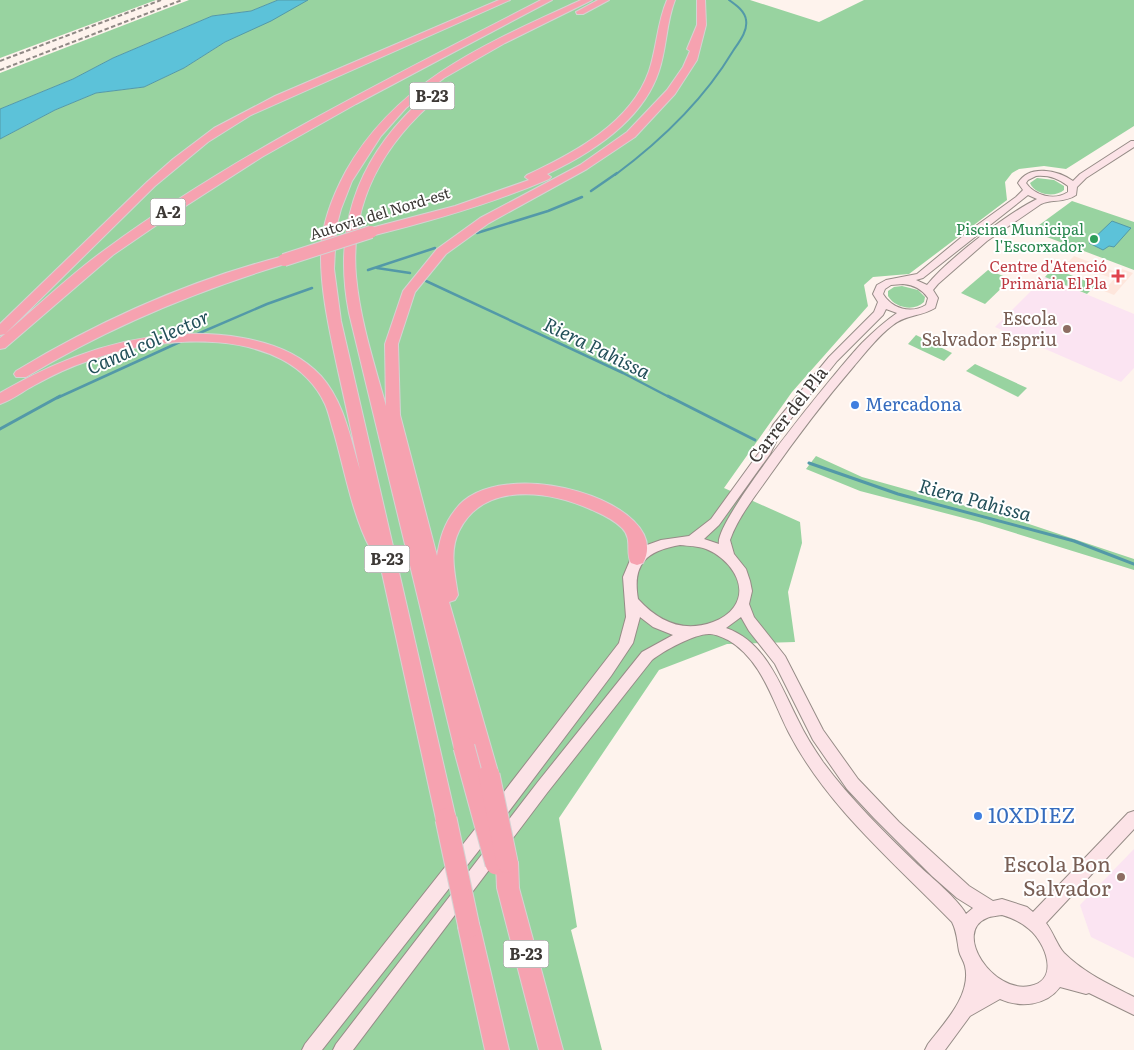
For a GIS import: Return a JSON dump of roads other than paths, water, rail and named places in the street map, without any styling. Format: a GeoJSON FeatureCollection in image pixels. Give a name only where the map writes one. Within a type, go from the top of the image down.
{"type":"FeatureCollection","features":[{"type":"Feature","properties":{"kind":"highway"},"geometry":{"type":"LineString","coordinates":[[0,331],[74,262],[152,184],[180,159],[218,130],[296,90],[506,0]]}},
{"type":"Feature","properties":{"kind":"highway","name":"A-2"},"geometry":{"type":"LineString","coordinates":[[0,345],[109,252],[163,215],[258,155],[352,102],[548,0]]}},
{"type":"Feature","properties":{"kind":"highway"},"geometry":{"type":"LineString","coordinates":[[344,186],[351,159],[393,106],[443,68],[474,48],[559,0]]}},
{"type":"Feature","properties":{"kind":"highway","name":"B-23"},"geometry":{"type":"LineString","coordinates":[[497,1050],[330,298],[328,272],[329,234],[344,186],[365,150],[389,120],[420,91],[454,68],[588,0]]}},
{"type":"Feature","properties":{"kind":"highway","name":"B-23"},"geometry":{"type":"LineString","coordinates":[[551,1050],[502,863],[488,840],[471,743],[362,341],[349,267],[352,225],[364,184],[384,146],[408,117],[438,91],[470,68],[605,0]]}},
{"type":"Feature","properties":{"kind":"highway"},"geometry":{"type":"LineString","coordinates":[[371,232],[399,221],[507,187],[550,169],[581,151],[617,124],[634,106],[646,89],[653,72],[666,11],[671,0]]}},
{"type":"Feature","properties":{"kind":"highway","name":"Autovia del Nord-est"},"geometry":{"type":"LineString","coordinates":[[0,388],[48,357],[120,320],[164,301],[371,232],[401,225],[517,188],[557,171],[593,152],[632,123],[660,96],[698,39],[702,25],[701,0]]}},
{"type":"Feature","properties":{"kind":"highway"},"geometry":{"type":"LineString","coordinates":[[502,863],[489,775],[471,743],[429,559],[393,415],[390,394],[389,357],[393,328],[396,316],[418,277],[440,253],[466,231],[605,155],[628,138],[661,106],[694,57],[698,39]]}},
{"type":"Feature","properties":{"kind":"highway"},"geometry":{"type":"LineString","coordinates":[[0,399],[36,377],[78,359],[128,344],[162,338],[214,338],[246,342],[280,352],[306,369],[325,390],[332,405],[367,521],[395,590]]}},
{"type":"Feature","properties":{"kind":"highway"},"geometry":{"type":"LineString","coordinates":[[471,743],[464,658],[444,566],[447,535],[463,511],[483,496],[508,488],[530,486],[561,492],[602,508],[628,524],[638,540],[637,559]]}},
{"type":"Feature","properties":{"kind":"main road"},"geometry":{"type":"LineString","coordinates":[[1073,186],[1083,176],[1134,143]]}},
{"type":"Feature","properties":{"kind":"main road"},"geometry":{"type":"LineString","coordinates":[[1047,198],[1028,190],[1022,183],[1028,176],[1043,174],[1061,177],[1083,176]]}},
{"type":"Feature","properties":{"kind":"main road"},"geometry":{"type":"LineString","coordinates":[[928,290],[936,280],[999,228],[1038,201],[1047,198],[1069,196],[1074,192],[1073,186],[1061,177]]}},
{"type":"Feature","properties":{"kind":"main road"},"geometry":{"type":"LineString","coordinates":[[903,281],[917,284],[928,290],[933,298],[930,307],[918,312],[892,309],[883,302],[878,294],[880,287],[889,282],[903,281],[920,276],[972,233],[1019,200],[1028,190]]}},
{"type":"Feature","properties":{"kind":"main road","name":"Carrer del Pla"},"geometry":{"type":"LineString","coordinates":[[692,541],[715,522],[766,451],[777,428],[833,359],[879,313],[883,302]]}},
{"type":"Feature","properties":{"kind":"main road","name":"Carrer del Pla"},"geometry":{"type":"LineString","coordinates":[[728,555],[724,540],[726,534],[750,492],[850,364],[891,320],[906,312]]}},
{"type":"Feature","properties":{"kind":"main road"},"geometry":{"type":"LineString","coordinates":[[311,1050],[598,683],[626,643],[633,616],[628,581],[637,559],[661,544],[692,541],[709,545],[728,555],[739,569],[744,580],[746,593],[743,604],[732,619],[713,629],[696,632],[661,646],[647,656],[637,667],[342,1050]]}},
{"type":"Feature","properties":{"kind":"main road"},"geometry":{"type":"LineString","coordinates":[[632,601],[642,613],[662,626],[675,630],[696,632]]}},
{"type":"Feature","properties":{"kind":"main road"},"geometry":{"type":"LineString","coordinates":[[713,629],[739,638],[758,658],[771,677],[801,741],[837,794],[871,831],[958,916],[966,932],[966,951],[974,967],[985,980],[999,990],[1017,996],[1033,995],[1047,988],[1054,977],[1056,957],[1051,941],[1036,922],[1012,909],[991,908],[966,895],[893,828],[858,791],[818,736],[788,674],[778,658],[750,623],[743,604]]}},
{"type":"Feature","properties":{"kind":"main road"},"geometry":{"type":"LineString","coordinates":[[1036,922],[1134,818]]}},
{"type":"Feature","properties":{"kind":"main road"},"geometry":{"type":"LineString","coordinates":[[966,932],[975,916],[991,908]]}},
{"type":"Feature","properties":{"kind":"main road"},"geometry":{"type":"LineString","coordinates":[[1056,957],[1082,980],[1134,1006]]}},
{"type":"Feature","properties":{"kind":"main road"},"geometry":{"type":"LineString","coordinates":[[934,1050],[965,1009],[974,988],[974,967]]}},
{"type":"Feature","properties":{"kind":"main road"},"geometry":{"type":"LineString","coordinates":[[1054,977],[1099,989]]}},
{"type":"Feature","properties":{"kind":"main road"},"geometry":{"type":"LineString","coordinates":[[965,1009],[999,990]]}},
{"type":"Feature","properties":{"kind":"water"},"geometry":{"type":"Polygon","coordinates":[[[278,0],[308,0],[271,21],[225,42],[184,68],[144,87],[96,93],[55,110],[0,139],[0,109],[73,79],[113,58],[212,16],[251,11],[278,0]]]}},
{"type":"Feature","properties":{"kind":"water"},"geometry":{"type":"Polygon","coordinates":[[[1112,221],[1131,228],[1114,247],[1109,246],[1103,250],[1089,243],[1112,221]]]}},
{"type":"Feature","properties":{"kind":"waterway","name":"Canal col·lector"},"geometry":{"type":"LineString","coordinates":[[615,175],[649,148],[680,119],[709,87],[738,44],[744,32],[746,20],[742,11],[729,0]]}},
{"type":"Feature","properties":{"kind":"waterway","name":"Canal col·lector"},"geometry":{"type":"LineString","coordinates":[[591,191],[617,173]]}},
{"type":"Feature","properties":{"kind":"waterway","name":"Canal col·lector"},"geometry":{"type":"LineString","coordinates":[[477,233],[548,211],[582,197]]}},
{"type":"Feature","properties":{"kind":"waterway","name":"Canal col·lector"},"geometry":{"type":"LineString","coordinates":[[368,270],[435,248]]}},
{"type":"Feature","properties":{"kind":"waterway","name":"Riera Pahissa"},"geometry":{"type":"LineString","coordinates":[[377,268],[410,273]]}},
{"type":"Feature","properties":{"kind":"waterway","name":"Riera Pahissa"},"geometry":{"type":"LineString","coordinates":[[426,281],[623,373],[671,398]]}},
{"type":"Feature","properties":{"kind":"waterway","name":"Canal col·lector"},"geometry":{"type":"LineString","coordinates":[[195,335],[267,304],[312,288]]}},
{"type":"Feature","properties":{"kind":"waterway","name":"Canal col·lector"},"geometry":{"type":"LineString","coordinates":[[57,398],[182,341]]}},
{"type":"Feature","properties":{"kind":"waterway","name":"Canal col·lector"},"geometry":{"type":"LineString","coordinates":[[0,429],[60,396]]}},
{"type":"Feature","properties":{"kind":"waterway","name":"Riera Pahissa"},"geometry":{"type":"LineString","coordinates":[[668,396],[755,440]]}},
{"type":"Feature","properties":{"kind":"waterway","name":"Riera Pahissa"},"geometry":{"type":"LineString","coordinates":[[809,463],[898,494],[1074,541],[1134,564]]}},
{"type":"Feature","properties":{"kind":"railway"},"geometry":{"type":"LineString","coordinates":[[0,61],[161,0]]}},
{"type":"Feature","properties":{"kind":"railway"},"geometry":{"type":"LineString","coordinates":[[0,70],[182,0]]}},
{"type":"Feature","properties":{"kind":"place","name":"Piscina Municipal l'Escorxador"},"geometry":{"type":"Point","coordinates":[1094,239]}},
{"type":"Feature","properties":{"kind":"place","name":"Centre d'Atenció Primària El Pla"},"geometry":{"type":"Point","coordinates":[1118,276]}},
{"type":"Feature","properties":{"kind":"place","name":"Escola Salvador Espriu"},"geometry":{"type":"Point","coordinates":[1067,329]}},
{"type":"Feature","properties":{"kind":"place","name":"Mercadona"},"geometry":{"type":"Point","coordinates":[855,405]}},
{"type":"Feature","properties":{"kind":"place","name":"10XDIEZ"},"geometry":{"type":"Point","coordinates":[978,816]}},
{"type":"Feature","properties":{"kind":"place","name":"Escola Bon Salvador"},"geometry":{"type":"Point","coordinates":[1121,877]}}]}
